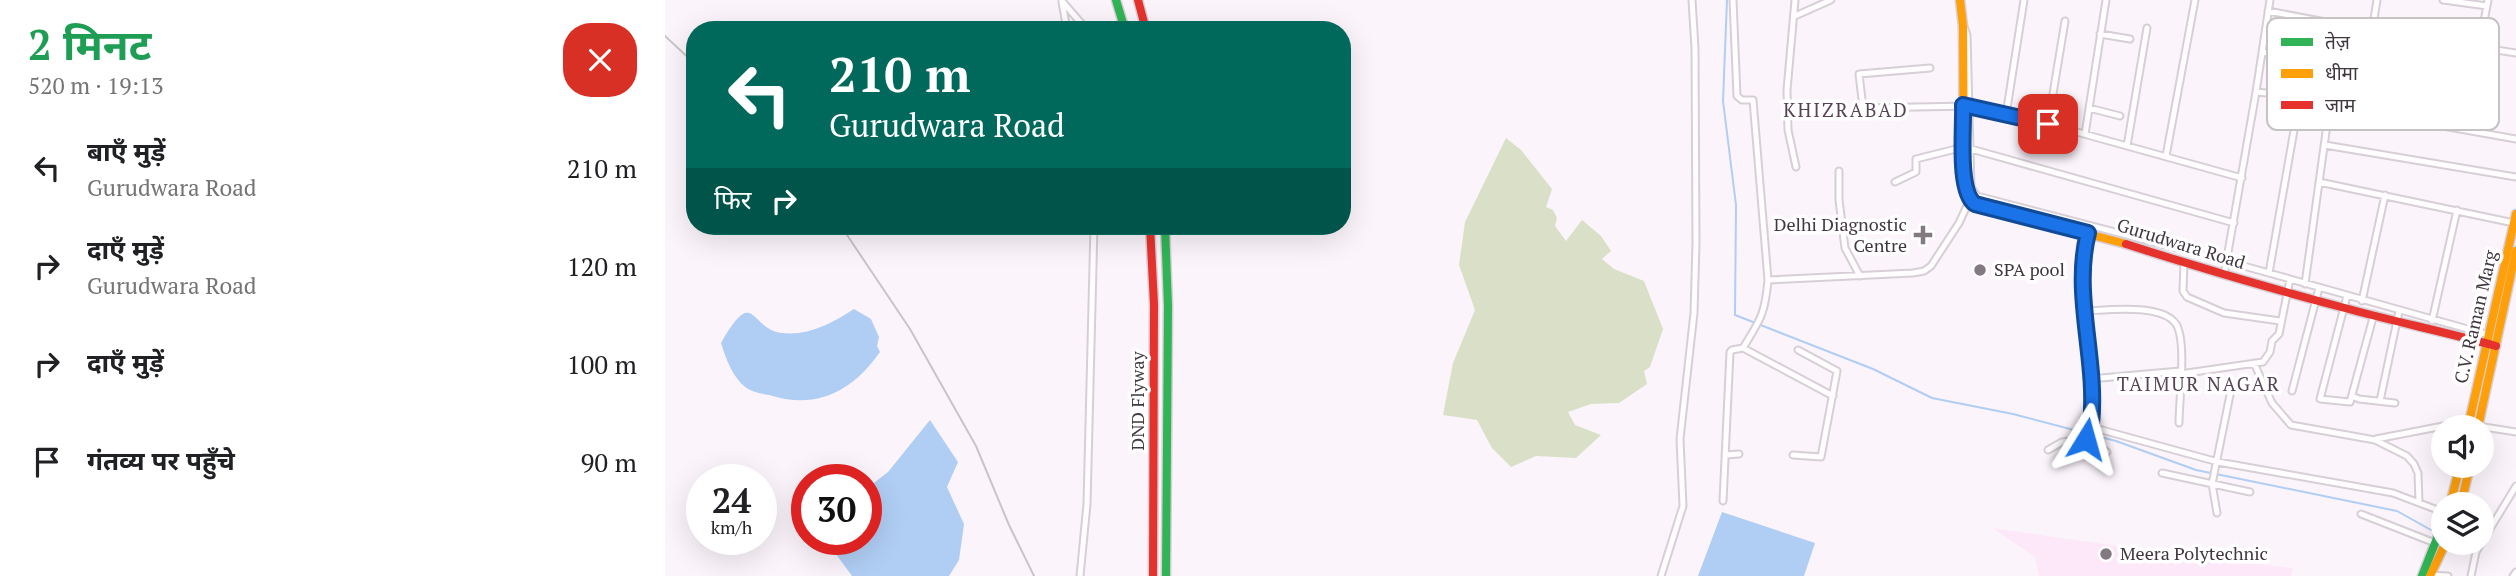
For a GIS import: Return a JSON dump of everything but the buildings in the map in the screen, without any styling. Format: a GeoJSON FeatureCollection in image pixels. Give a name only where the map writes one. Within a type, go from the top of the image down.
{"type":"FeatureCollection","features":[{"type":"Feature","properties":{"kind":"main road"},"geometry":{"type":"LineString","coordinates":[[1117,0],[1123,21]]}},
{"type":"Feature","properties":{"kind":"main road"},"geometry":{"type":"LineString","coordinates":[[1138,0],[1144,21]]}},
{"type":"Feature","properties":{"kind":"main road"},"geometry":{"type":"LineString","coordinates":[[1960,0],[1966,106],[1965,181],[1971,196]]}},
{"type":"Feature","properties":{"kind":"main road","name":"Gurudwara Road"},"geometry":{"type":"LineString","coordinates":[[1971,196],[1981,206],[2089,228],[2224,275],[2373,316],[2432,324],[2487,338],[2496,346]]}},
{"type":"Feature","properties":{"kind":"main road","name":"C.V. Raman Marg"},"geometry":{"type":"LineString","coordinates":[[2471,415],[2515,218]]}},
{"type":"Feature","properties":{"kind":"main road","name":"DND Flyway"},"geometry":{"type":"LineString","coordinates":[[1150,235],[1154,304],[1153,576]]}},
{"type":"Feature","properties":{"kind":"main road","name":"DND Flyway"},"geometry":{"type":"LineString","coordinates":[[1165,235],[1166,576]]}},
{"type":"Feature","properties":{"kind":"main road","name":"C.V. Raman Marg"},"geometry":{"type":"LineString","coordinates":[[2481,415],[2516,251]]}},
{"type":"Feature","properties":{"kind":"main road"},"geometry":{"type":"LineString","coordinates":[[2427,576],[2432,555]]}},
{"type":"Feature","properties":{"kind":"main road"},"geometry":{"type":"LineString","coordinates":[[2427,576],[2439,555]]}},
{"type":"Feature","properties":{"kind":"street"},"geometry":{"type":"LineString","coordinates":[[1062,0],[1066,21]]}},
{"type":"Feature","properties":{"kind":"street"},"geometry":{"type":"LineString","coordinates":[[1062,0],[1080,21]]}},
{"type":"Feature","properties":{"kind":"street"},"geometry":{"type":"LineString","coordinates":[[1661,576],[1683,506],[1680,439],[1694,313],[1695,48],[1692,0]]}},
{"type":"Feature","properties":{"kind":"street"},"geometry":{"type":"LineString","coordinates":[[1733,0],[1737,96],[1742,100],[1753,100],[1768,280],[1766,307],[1743,348]]}},
{"type":"Feature","properties":{"kind":"street"},"geometry":{"type":"LineString","coordinates":[[1795,0],[1787,90],[1788,130],[1796,167]]}},
{"type":"Feature","properties":{"kind":"street"},"geometry":{"type":"LineString","coordinates":[[1795,16],[1831,0]]}},
{"type":"Feature","properties":{"kind":"street"},"geometry":{"type":"LineString","coordinates":[[2006,115],[2024,0]]}},
{"type":"Feature","properties":{"kind":"street"},"geometry":{"type":"LineString","coordinates":[[2085,134],[2106,0]]}},
{"type":"Feature","properties":{"kind":"street"},"geometry":{"type":"LineString","coordinates":[[2166,156],[2195,0]]}},
{"type":"Feature","properties":{"kind":"street"},"geometry":{"type":"LineString","coordinates":[[2224,275],[2270,0]]}},
{"type":"Feature","properties":{"kind":"street"},"geometry":{"type":"LineString","coordinates":[[2375,18],[2377,0]]}},
{"type":"Feature","properties":{"kind":"street"},"geometry":{"type":"LineString","coordinates":[[2444,0],[2488,3]]}},
{"type":"Feature","properties":{"kind":"street"},"geometry":{"type":"LineString","coordinates":[[2268,10],[2308,18]]}},
{"type":"Feature","properties":{"kind":"street"},"geometry":{"type":"LineString","coordinates":[[2048,124],[2064,21]]}},
{"type":"Feature","properties":{"kind":"street"},"geometry":{"type":"LineString","coordinates":[[2127,146],[2147,28]]}},
{"type":"Feature","properties":{"kind":"street"},"geometry":{"type":"LineString","coordinates":[[2100,34],[2130,39]]}},
{"type":"Feature","properties":{"kind":"street"},"geometry":{"type":"LineString","coordinates":[[2262,52],[2267,53]]}},
{"type":"Feature","properties":{"kind":"street"},"geometry":{"type":"LineString","coordinates":[[1930,68],[1859,74],[1863,108],[1966,106],[2048,124],[2242,178]]}},
{"type":"Feature","properties":{"kind":"street"},"geometry":{"type":"LineString","coordinates":[[2256,92],[2267,93]]}},
{"type":"Feature","properties":{"kind":"street"},"geometry":{"type":"LineString","coordinates":[[2089,108],[2120,116]]}},
{"type":"Feature","properties":{"kind":"street"},"geometry":{"type":"LineString","coordinates":[[2269,273],[2294,130]]}},
{"type":"Feature","properties":{"kind":"street"},"geometry":{"type":"LineString","coordinates":[[2305,284],[2327,130]]}},
{"type":"Feature","properties":{"kind":"street"},"geometry":{"type":"LineString","coordinates":[[2473,130],[2516,139]]}},
{"type":"Feature","properties":{"kind":"street"},"geometry":{"type":"LineString","coordinates":[[2325,145],[2516,177]]}},
{"type":"Feature","properties":{"kind":"street"},"geometry":{"type":"LineString","coordinates":[[1895,182],[1916,172],[1916,159],[1967,148],[2234,223]]}},
{"type":"Feature","properties":{"kind":"street"},"geometry":{"type":"LineString","coordinates":[[1839,172],[1839,200],[1845,248],[1860,276]]}},
{"type":"Feature","properties":{"kind":"street"},"geometry":{"type":"LineString","coordinates":[[2319,181],[2457,210],[2515,218]]}},
{"type":"Feature","properties":{"kind":"street"},"geometry":{"type":"LineString","coordinates":[[2362,301],[2385,195]]}},
{"type":"Feature","properties":{"kind":"street"},"geometry":{"type":"LineString","coordinates":[[1768,280],[1913,273],[1929,268],[1959,223],[1971,196]]}},
{"type":"Feature","properties":{"kind":"street"},"geometry":{"type":"LineString","coordinates":[[2107,452],[2088,432],[2090,379],[2082,260],[2089,228],[2228,261],[2399,311],[2432,324],[2457,210]]}},
{"type":"Feature","properties":{"kind":"street"},"geometry":{"type":"LineString","coordinates":[[1080,576],[1087,504],[1094,235]]}},
{"type":"Feature","properties":{"kind":"street"},"geometry":{"type":"LineString","coordinates":[[2184,262],[2183,291],[2187,297],[2224,313],[2280,321]]}},
{"type":"Feature","properties":{"kind":"street"},"geometry":{"type":"LineString","coordinates":[[2090,379],[2263,362],[2270,352],[2272,341],[2279,334],[2290,279]]}},
{"type":"Feature","properties":{"kind":"street"},"geometry":{"type":"LineString","coordinates":[[2292,391],[2319,288]]}},
{"type":"Feature","properties":{"kind":"street"},"geometry":{"type":"LineString","coordinates":[[2347,296],[2320,399],[2350,402],[2376,304]]}},
{"type":"Feature","properties":{"kind":"street"},"geometry":{"type":"LineString","coordinates":[[2085,312],[2134,309],[2172,320],[2179,331],[2183,353],[2179,422]]}},
{"type":"Feature","properties":{"kind":"street"},"geometry":{"type":"LineString","coordinates":[[2379,401],[2399,311]]}},
{"type":"Feature","properties":{"kind":"street"},"geometry":{"type":"LineString","coordinates":[[2487,338],[2498,337]]}},
{"type":"Feature","properties":{"kind":"street"},"geometry":{"type":"LineString","coordinates":[[1723,501],[1732,349],[1743,348],[1833,396]]}},
{"type":"Feature","properties":{"kind":"street"},"geometry":{"type":"LineString","coordinates":[[1794,455],[1821,457],[1837,371],[1798,350]]}},
{"type":"Feature","properties":{"kind":"street"},"geometry":{"type":"LineString","coordinates":[[2254,363],[2272,403],[2291,425],[2375,440],[2400,452],[2414,464],[2418,473],[2419,502]]}},
{"type":"Feature","properties":{"kind":"street"},"geometry":{"type":"LineString","coordinates":[[2217,513],[2212,484],[2232,385]]}},
{"type":"Feature","properties":{"kind":"street"},"geometry":{"type":"LineString","coordinates":[[2352,396],[2395,403]]}},
{"type":"Feature","properties":{"kind":"street"},"geometry":{"type":"LineString","coordinates":[[2494,429],[2516,432]]}},
{"type":"Feature","properties":{"kind":"street"},"geometry":{"type":"LineString","coordinates":[[2375,440],[2431,430]]}},
{"type":"Feature","properties":{"kind":"street"},"geometry":{"type":"LineString","coordinates":[[2048,450],[2088,432],[2218,462],[2393,493],[2431,507]]}},
{"type":"Feature","properties":{"kind":"street"},"geometry":{"type":"LineString","coordinates":[[1725,455],[1739,454]]}},
{"type":"Feature","properties":{"kind":"street"},"geometry":{"type":"LineString","coordinates":[[2162,473],[2250,492]]}},
{"type":"Feature","properties":{"kind":"street"},"geometry":{"type":"LineString","coordinates":[[2471,576],[2476,552],[2516,486]]}},
{"type":"Feature","properties":{"kind":"street"},"geometry":{"type":"LineString","coordinates":[[2361,514],[2431,541]]}},
{"type":"Feature","properties":{"kind":"street"},"geometry":{"type":"LineString","coordinates":[[2513,576],[2516,572]]}},
{"type":"Feature","properties":{"kind":"street"},"geometry":{"type":"LineString","coordinates":[[2427,576],[2448,576]]}},
{"type":"Feature","properties":{"kind":"shaded area","name":"Meera Polytechnic"},"geometry":{"type":"Polygon","coordinates":[[[1992,528],[2293,568],[2291,576],[2039,576],[2035,557],[1992,528]]]}},
{"type":"Feature","properties":{"kind":"green space"},"geometry":{"type":"Polygon","coordinates":[[[1506,138],[1521,150],[1552,189],[1546,207],[1553,210],[1557,218],[1555,226],[1566,241],[1582,220],[1601,236],[1611,251],[1602,259],[1614,269],[1644,281],[1663,329],[1650,367],[1644,371],[1647,384],[1619,403],[1591,404],[1568,412],[1575,425],[1601,435],[1576,458],[1536,456],[1511,467],[1492,448],[1477,420],[1443,415],[1453,363],[1475,310],[1459,265],[1465,222],[1506,138]]]}},
{"type":"Feature","properties":{"kind":"water"},"geometry":{"type":"Polygon","coordinates":[[[854,309],[871,319],[879,337],[877,346],[880,352],[857,378],[845,387],[817,399],[786,399],[748,389],[734,374],[721,343],[732,325],[747,313],[771,330],[792,333],[820,327],[854,309]]]}},
{"type":"Feature","properties":{"kind":"water"},"geometry":{"type":"Polygon","coordinates":[[[930,420],[958,462],[947,487],[964,524],[959,560],[949,576],[852,576],[837,555],[882,555],[882,477],[930,420]]]}},
{"type":"Feature","properties":{"kind":"water"},"geometry":{"type":"Polygon","coordinates":[[[1722,512],[1815,543],[1804,576],[1698,576],[1722,512]]]}},
{"type":"Feature","properties":{"kind":"waterway"},"geometry":{"type":"LineString","coordinates":[[1727,0],[1723,101],[1736,205],[1735,315],[1873,369],[1932,398],[2013,414],[2116,441],[2211,473]]}},
{"type":"Feature","properties":{"kind":"waterway"},"geometry":{"type":"LineString","coordinates":[[2216,474],[2397,511],[2431,530]]}},
{"type":"Feature","properties":{"kind":"railway"},"geometry":{"type":"LineString","coordinates":[[665,36],[686,56]]}},
{"type":"Feature","properties":{"kind":"railway"},"geometry":{"type":"LineString","coordinates":[[847,235],[910,329],[976,446],[1034,576]]}},
{"type":"Feature","properties":{"kind":"traffic: fast"},"geometry":{"type":"LineString","coordinates":[[1116,0],[1122,21]]}},
{"type":"Feature","properties":{"kind":"traffic: fast"},"geometry":{"type":"LineString","coordinates":[[1165,235],[1168,306],[1166,576]]}},
{"type":"Feature","properties":{"kind":"traffic: fast"},"geometry":{"type":"LineString","coordinates":[[2422,576],[2431,553]]}},
{"type":"Feature","properties":{"kind":"traffic: slow"},"geometry":{"type":"LineString","coordinates":[[1960,0],[1963,26],[1964,181],[1968,197],[1975,204],[2126,244]]}},
{"type":"Feature","properties":{"kind":"traffic: slow"},"geometry":{"type":"LineString","coordinates":[[2471,415],[2516,214]]}},
{"type":"Feature","properties":{"kind":"traffic: slow"},"geometry":{"type":"LineString","coordinates":[[2481,415],[2516,251]]}},
{"type":"Feature","properties":{"kind":"traffic: slow"},"geometry":{"type":"LineString","coordinates":[[2453,492],[2457,478]]}},
{"type":"Feature","properties":{"kind":"traffic: slow"},"geometry":{"type":"LineString","coordinates":[[2464,492],[2467,478]]}},
{"type":"Feature","properties":{"kind":"traffic: slow"},"geometry":{"type":"LineString","coordinates":[[2430,576],[2440,555]]}},
{"type":"Feature","properties":{"kind":"traffic: jam"},"geometry":{"type":"LineString","coordinates":[[1138,0],[1144,21]]}},
{"type":"Feature","properties":{"kind":"traffic: jam"},"geometry":{"type":"LineString","coordinates":[[1150,235],[1154,304],[1153,576]]}},
{"type":"Feature","properties":{"kind":"traffic: jam"},"geometry":{"type":"LineString","coordinates":[[2126,244],[2287,292],[2496,346]]}},
{"type":"Feature","properties":{"kind":"place","name":"Delhi Diagnostic Centre"},"geometry":{"type":"Point","coordinates":[1923,235]}},
{"type":"Feature","properties":{"kind":"place","name":"SPA pool"},"geometry":{"type":"Point","coordinates":[1980,270]}},
{"type":"Feature","properties":{"kind":"place","name":"Meera Polytechnic"},"geometry":{"type":"Point","coordinates":[2106,554]}},
{"type":"Feature","properties":{"kind":"district","name":"KHIZRABAD"},"geometry":{"type":"Point","coordinates":[1846,110]}},
{"type":"Feature","properties":{"kind":"district","name":"TAIMUR NAGAR"},"geometry":{"type":"Point","coordinates":[2199,384]}},
{"type":"Feature","properties":{"kind":"route"},"geometry":{"type":"LineString","coordinates":[[2048,124],[1963,105],[1965,181],[1970,201],[1975,204],[2088,233],[2082,260],[2090,379],[2091,427],[2086,439]]}}]}
